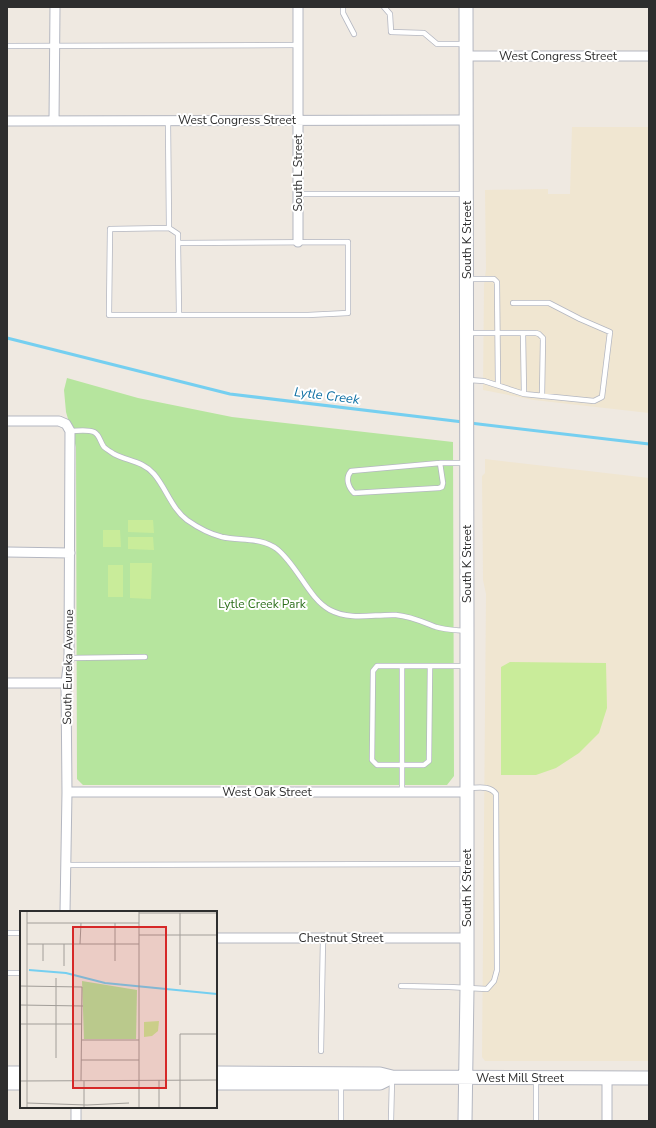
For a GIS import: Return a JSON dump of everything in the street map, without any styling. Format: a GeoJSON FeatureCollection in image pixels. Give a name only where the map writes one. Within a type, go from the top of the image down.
{"type":"FeatureCollection","features":[{"type":"Feature","properties":{"kind":"street"},"geometry":{"type":"LineString","coordinates":[[54,121],[55,7]]}},
{"type":"Feature","properties":{"kind":"street","name":"South L Street"},"geometry":{"type":"LineString","coordinates":[[298,7],[298,242]]}},
{"type":"Feature","properties":{"kind":"street","name":"South K Street"},"geometry":{"type":"LineString","coordinates":[[465,1121],[467,989],[466,7]]}},
{"type":"Feature","properties":{"kind":"street","name":"West Congress Street"},"geometry":{"type":"LineString","coordinates":[[466,50],[649,56]]}},
{"type":"Feature","properties":{"kind":"street","name":"West Congress Street"},"geometry":{"type":"LineString","coordinates":[[7,121],[466,120]]}},
{"type":"Feature","properties":{"kind":"street"},"geometry":{"type":"LineString","coordinates":[[7,421],[60,421],[68,428]]}},
{"type":"Feature","properties":{"kind":"street","name":"South Eureka Avenue"},"geometry":{"type":"LineString","coordinates":[[66,911],[66,683],[69,658],[70,553],[68,428]]}},
{"type":"Feature","properties":{"kind":"street"},"geometry":{"type":"LineString","coordinates":[[7,552],[70,553]]}},
{"type":"Feature","properties":{"kind":"street"},"geometry":{"type":"LineString","coordinates":[[7,683],[66,683]]}},
{"type":"Feature","properties":{"kind":"street","name":"West Oak Street"},"geometry":{"type":"LineString","coordinates":[[67,792],[402,792],[467,790]]}},
{"type":"Feature","properties":{"kind":"street","name":"Chestnut Street"},"geometry":{"type":"LineString","coordinates":[[217,938],[467,938]]}},
{"type":"Feature","properties":{"kind":"street"},"geometry":{"type":"LineString","coordinates":[[7,1073],[20,1073]]}},
{"type":"Feature","properties":{"kind":"street","name":"West Mill Street"},"geometry":{"type":"LineString","coordinates":[[217,1073],[380,1074],[392,1077],[649,1078]]}},
{"type":"Feature","properties":{"kind":"street","name":"West Mill Street"},"geometry":{"type":"LineString","coordinates":[[217,1083],[380,1083],[392,1077]]}},
{"type":"Feature","properties":{"kind":"street"},"geometry":{"type":"LineString","coordinates":[[607,1078],[608,1121]]}},
{"type":"Feature","properties":{"kind":"street"},"geometry":{"type":"LineString","coordinates":[[7,1083],[20,1083]]}},
{"type":"Feature","properties":{"kind":"street"},"geometry":{"type":"LineString","coordinates":[[76,1108],[76,1121]]}},
{"type":"Feature","properties":{"kind":"lane"},"geometry":{"type":"LineString","coordinates":[[343,7],[343,13],[354,34]]}},
{"type":"Feature","properties":{"kind":"lane"},"geometry":{"type":"LineString","coordinates":[[384,7],[390,14],[391,32],[424,33],[437,44],[466,50]]}},
{"type":"Feature","properties":{"kind":"lane"},"geometry":{"type":"LineString","coordinates":[[7,46],[298,45]]}},
{"type":"Feature","properties":{"kind":"lane"},"geometry":{"type":"LineString","coordinates":[[168,121],[169,228]]}},
{"type":"Feature","properties":{"kind":"lane"},"geometry":{"type":"LineString","coordinates":[[298,194],[467,194]]}},
{"type":"Feature","properties":{"kind":"lane"},"geometry":{"type":"LineString","coordinates":[[178,243],[348,242],[348,313],[308,315],[179,315],[109,314],[110,229],[169,228],[178,234],[178,243],[179,315]]}},
{"type":"Feature","properties":{"kind":"lane"},"geometry":{"type":"LineString","coordinates":[[467,280],[494,280],[497,282],[498,385]]}},
{"type":"Feature","properties":{"kind":"lane"},"geometry":{"type":"LineString","coordinates":[[467,380],[484,381],[524,394],[594,401],[602,397],[610,332],[549,303],[513,303]]}},
{"type":"Feature","properties":{"kind":"lane"},"geometry":{"type":"LineString","coordinates":[[467,333],[539,334],[542,338],[542,396]]}},
{"type":"Feature","properties":{"kind":"lane"},"geometry":{"type":"LineString","coordinates":[[523,333],[524,394]]}},
{"type":"Feature","properties":{"kind":"lane"},"geometry":{"type":"LineString","coordinates":[[68,428],[94,432],[99,436],[103,446],[114,454],[141,464],[152,472],[162,484],[177,510],[186,519],[197,526],[222,537],[255,540],[268,544],[276,549],[288,559],[317,600],[330,610],[340,614],[358,617],[406,616],[421,620],[437,627],[467,632]]}},
{"type":"Feature","properties":{"kind":"lane"},"geometry":{"type":"LineString","coordinates":[[440,463],[443,483],[442,487],[439,488],[354,493],[348,483],[348,475],[351,471],[440,463],[467,457]]}},
{"type":"Feature","properties":{"kind":"lane"},"geometry":{"type":"LineString","coordinates":[[69,658],[145,657]]}},
{"type":"Feature","properties":{"kind":"lane"},"geometry":{"type":"LineString","coordinates":[[430,666],[429,760],[424,765],[377,765],[372,760],[372,693],[373,671],[377,666],[430,666],[467,666]]}},
{"type":"Feature","properties":{"kind":"lane"},"geometry":{"type":"LineString","coordinates":[[402,666],[402,792]]}},
{"type":"Feature","properties":{"kind":"lane"},"geometry":{"type":"LineString","coordinates":[[401,986],[487,989],[494,980],[497,970],[496,794],[489,788],[467,790]]}},
{"type":"Feature","properties":{"kind":"lane"},"geometry":{"type":"LineString","coordinates":[[66,865],[466,864]]}},
{"type":"Feature","properties":{"kind":"lane"},"geometry":{"type":"LineString","coordinates":[[7,933],[20,934]]}},
{"type":"Feature","properties":{"kind":"lane"},"geometry":{"type":"LineString","coordinates":[[321,1051],[322,938]]}},
{"type":"Feature","properties":{"kind":"lane"},"geometry":{"type":"LineString","coordinates":[[7,974],[20,973]]}},
{"type":"Feature","properties":{"kind":"lane"},"geometry":{"type":"LineString","coordinates":[[391,1121],[392,1077]]}},
{"type":"Feature","properties":{"kind":"lane"},"geometry":{"type":"LineString","coordinates":[[536,1078],[536,1121]]}},
{"type":"Feature","properties":{"kind":"lane"},"geometry":{"type":"LineString","coordinates":[[341,1083],[341,1121]]}},
{"type":"Feature","properties":{"kind":"shaded area"},"geometry":{"type":"Polygon","coordinates":[[[572,127],[649,127],[649,413],[534,400],[483,390],[484,285],[486,269],[485,190],[548,189],[548,194],[570,194],[572,127]]]}},
{"type":"Feature","properties":{"kind":"shaded area"},"geometry":{"type":"Polygon","coordinates":[[[485,459],[649,478],[649,1061],[485,1061],[482,1057],[486,594],[483,580],[482,476],[485,473],[485,459]]]}},
{"type":"Feature","properties":{"kind":"green space","name":"Lytle Creek Park"},"geometry":{"type":"Polygon","coordinates":[[[67,378],[138,398],[232,417],[453,442],[454,776],[447,785],[83,785],[77,779],[76,447],[66,412],[64,390],[67,378]]]}},
{"type":"Feature","properties":{"kind":"green space"},"geometry":{"type":"Polygon","coordinates":[[[128,520],[153,520],[154,533],[128,532],[128,520]]]}},
{"type":"Feature","properties":{"kind":"green space"},"geometry":{"type":"Polygon","coordinates":[[[103,530],[120,530],[121,547],[103,547],[103,530]]]}},
{"type":"Feature","properties":{"kind":"green space"},"geometry":{"type":"Polygon","coordinates":[[[128,537],[153,537],[154,550],[128,549],[128,537]]]}},
{"type":"Feature","properties":{"kind":"green space"},"geometry":{"type":"Polygon","coordinates":[[[130,563],[152,563],[151,599],[130,598],[130,563]]]}},
{"type":"Feature","properties":{"kind":"green space"},"geometry":{"type":"Polygon","coordinates":[[[108,565],[123,565],[123,597],[108,597],[108,565]]]}},
{"type":"Feature","properties":{"kind":"green space"},"geometry":{"type":"Polygon","coordinates":[[[510,662],[606,663],[607,708],[599,733],[579,753],[556,768],[536,775],[501,775],[501,667],[510,662]]]}},
{"type":"Feature","properties":{"kind":"waterway","name":"Lytle Creek"},"geometry":{"type":"LineString","coordinates":[[7,338],[230,394],[463,422]]}},
{"type":"Feature","properties":{"kind":"waterway","name":"Lytle Creek"},"geometry":{"type":"LineString","coordinates":[[470,423],[649,444]]}}]}
